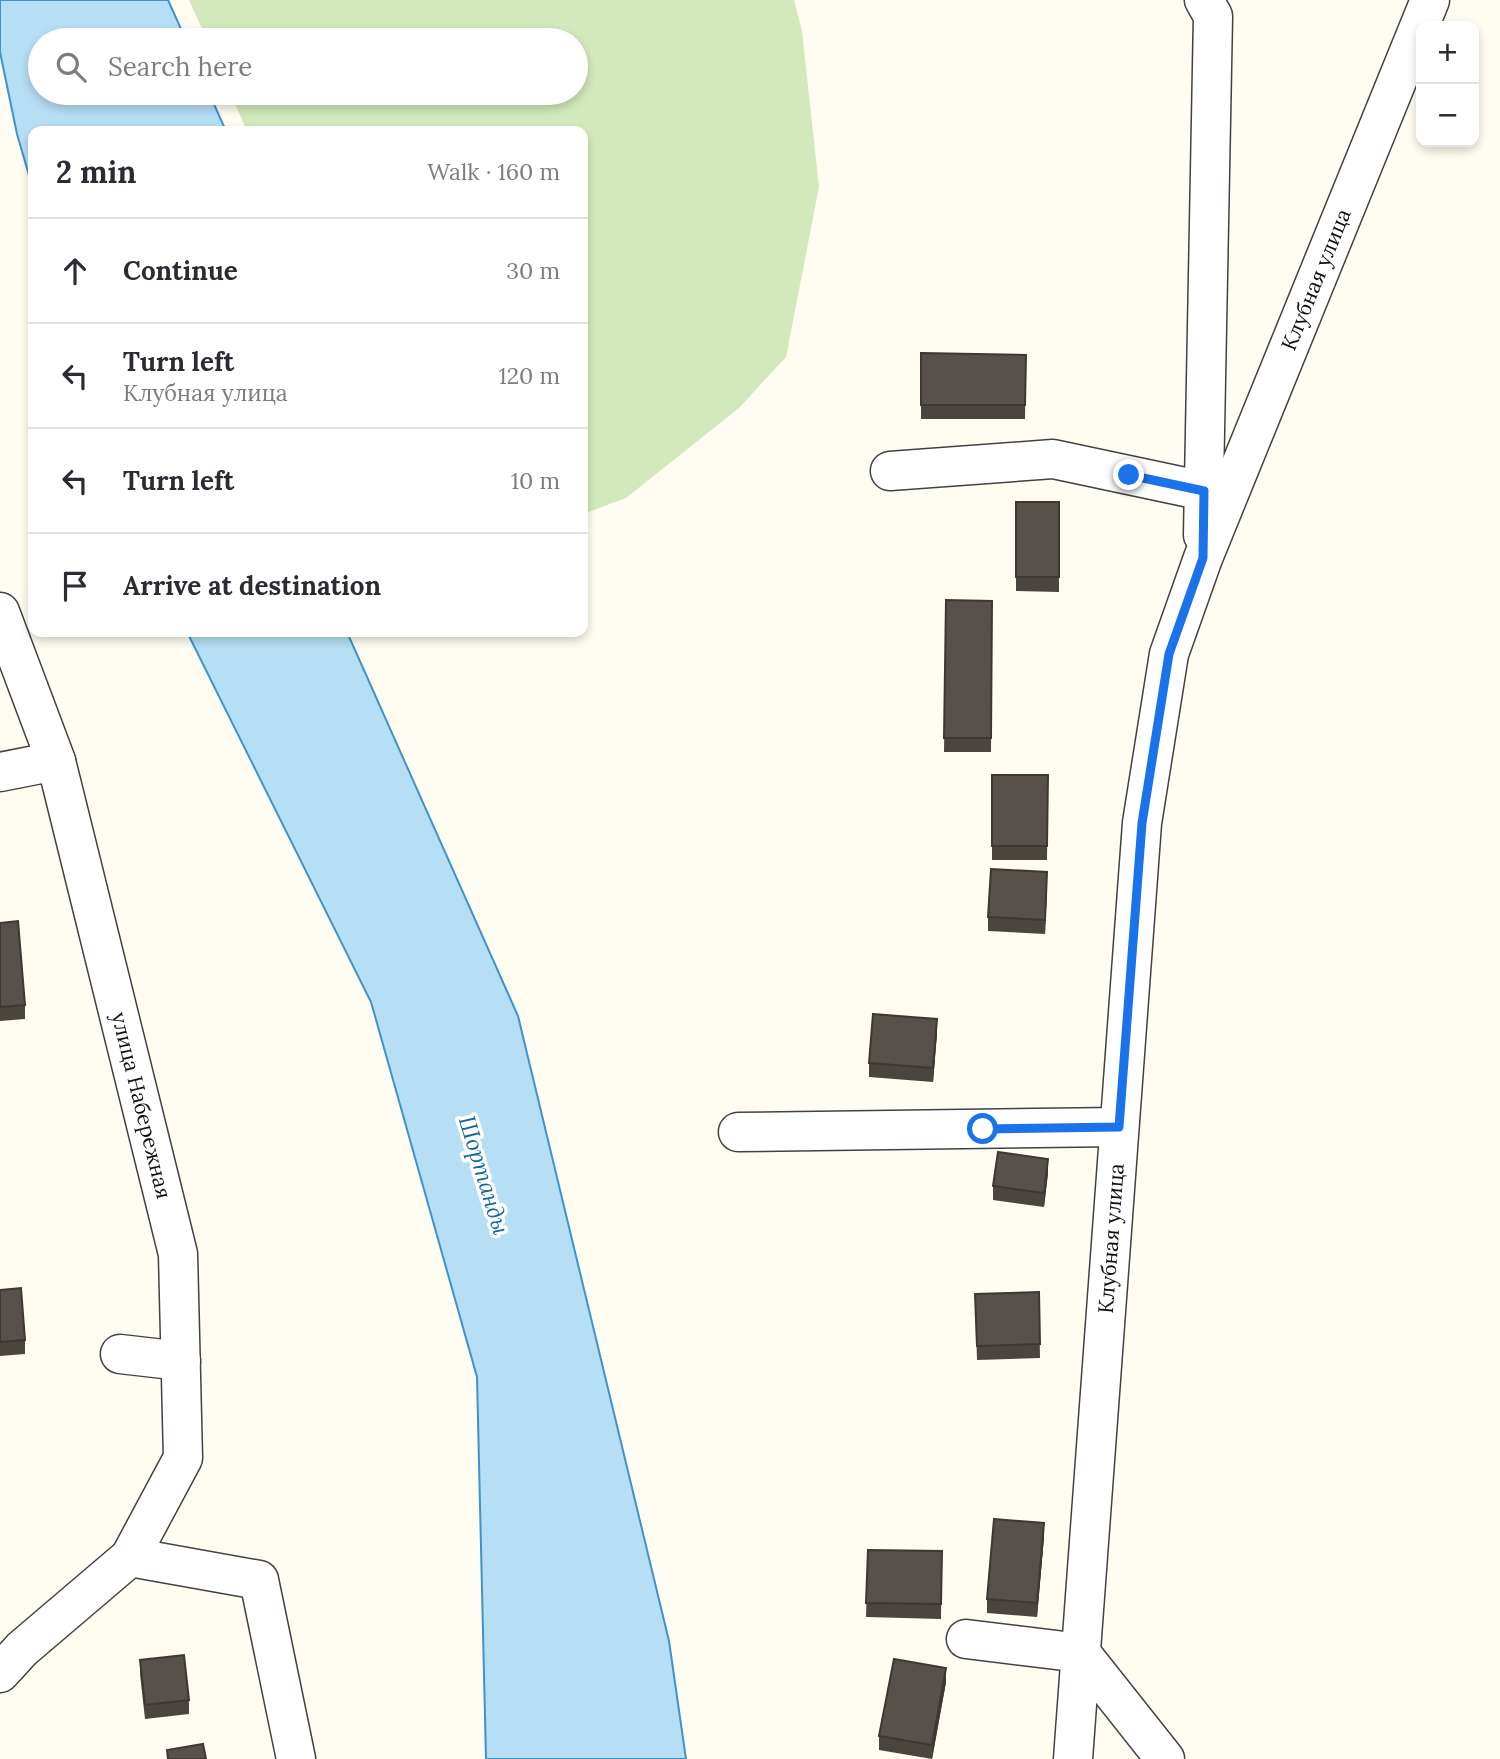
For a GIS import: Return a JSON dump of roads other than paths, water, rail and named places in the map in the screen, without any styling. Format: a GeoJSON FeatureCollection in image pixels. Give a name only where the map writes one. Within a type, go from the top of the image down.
{"type":"FeatureCollection","features":[{"type":"Feature","properties":{"kind":"street","name":"Клубная улица"},"geometry":{"type":"LineString","coordinates":[[1203,558],[1213,16],[1204,0]]}},
{"type":"Feature","properties":{"kind":"street","name":"Клубная улица"},"geometry":{"type":"LineString","coordinates":[[1073,1759],[1142,823],[1169,654],[1203,558],[1430,0]]}},
{"type":"Feature","properties":{"kind":"street"},"geometry":{"type":"LineString","coordinates":[[890,471],[1053,459],[1204,491]]}},
{"type":"Feature","properties":{"kind":"street","name":"улица Набережная"},"geometry":{"type":"LineString","coordinates":[[0,612],[56,761],[178,1254],[183,1458],[130,1558]]}},
{"type":"Feature","properties":{"kind":"street"},"geometry":{"type":"LineString","coordinates":[[0,772],[56,761]]}},
{"type":"Feature","properties":{"kind":"street"},"geometry":{"type":"LineString","coordinates":[[738,1132],[1119,1127]]}},
{"type":"Feature","properties":{"kind":"street"},"geometry":{"type":"LineString","coordinates":[[120,1354],[181,1361]]}},
{"type":"Feature","properties":{"kind":"street"},"geometry":{"type":"LineString","coordinates":[[0,1673],[22,1649],[130,1558],[259,1580],[296,1759]]}},
{"type":"Feature","properties":{"kind":"street"},"geometry":{"type":"LineString","coordinates":[[966,1639],[1081,1653],[1165,1759]]}},
{"type":"Feature","properties":{"kind":"water"},"geometry":{"type":"Polygon","coordinates":[[[0,0],[168,0],[181,28],[28,28],[28,105],[214,105],[224,126],[28,126],[28,172],[17,134],[0,52],[0,0]]]}},
{"type":"Feature","properties":{"kind":"water","name":"Шортанды"},"geometry":{"type":"Polygon","coordinates":[[[189,637],[349,637],[518,1016],[669,1641],[686,1759],[486,1759],[477,1377],[371,1002],[189,637]]]}}]}
